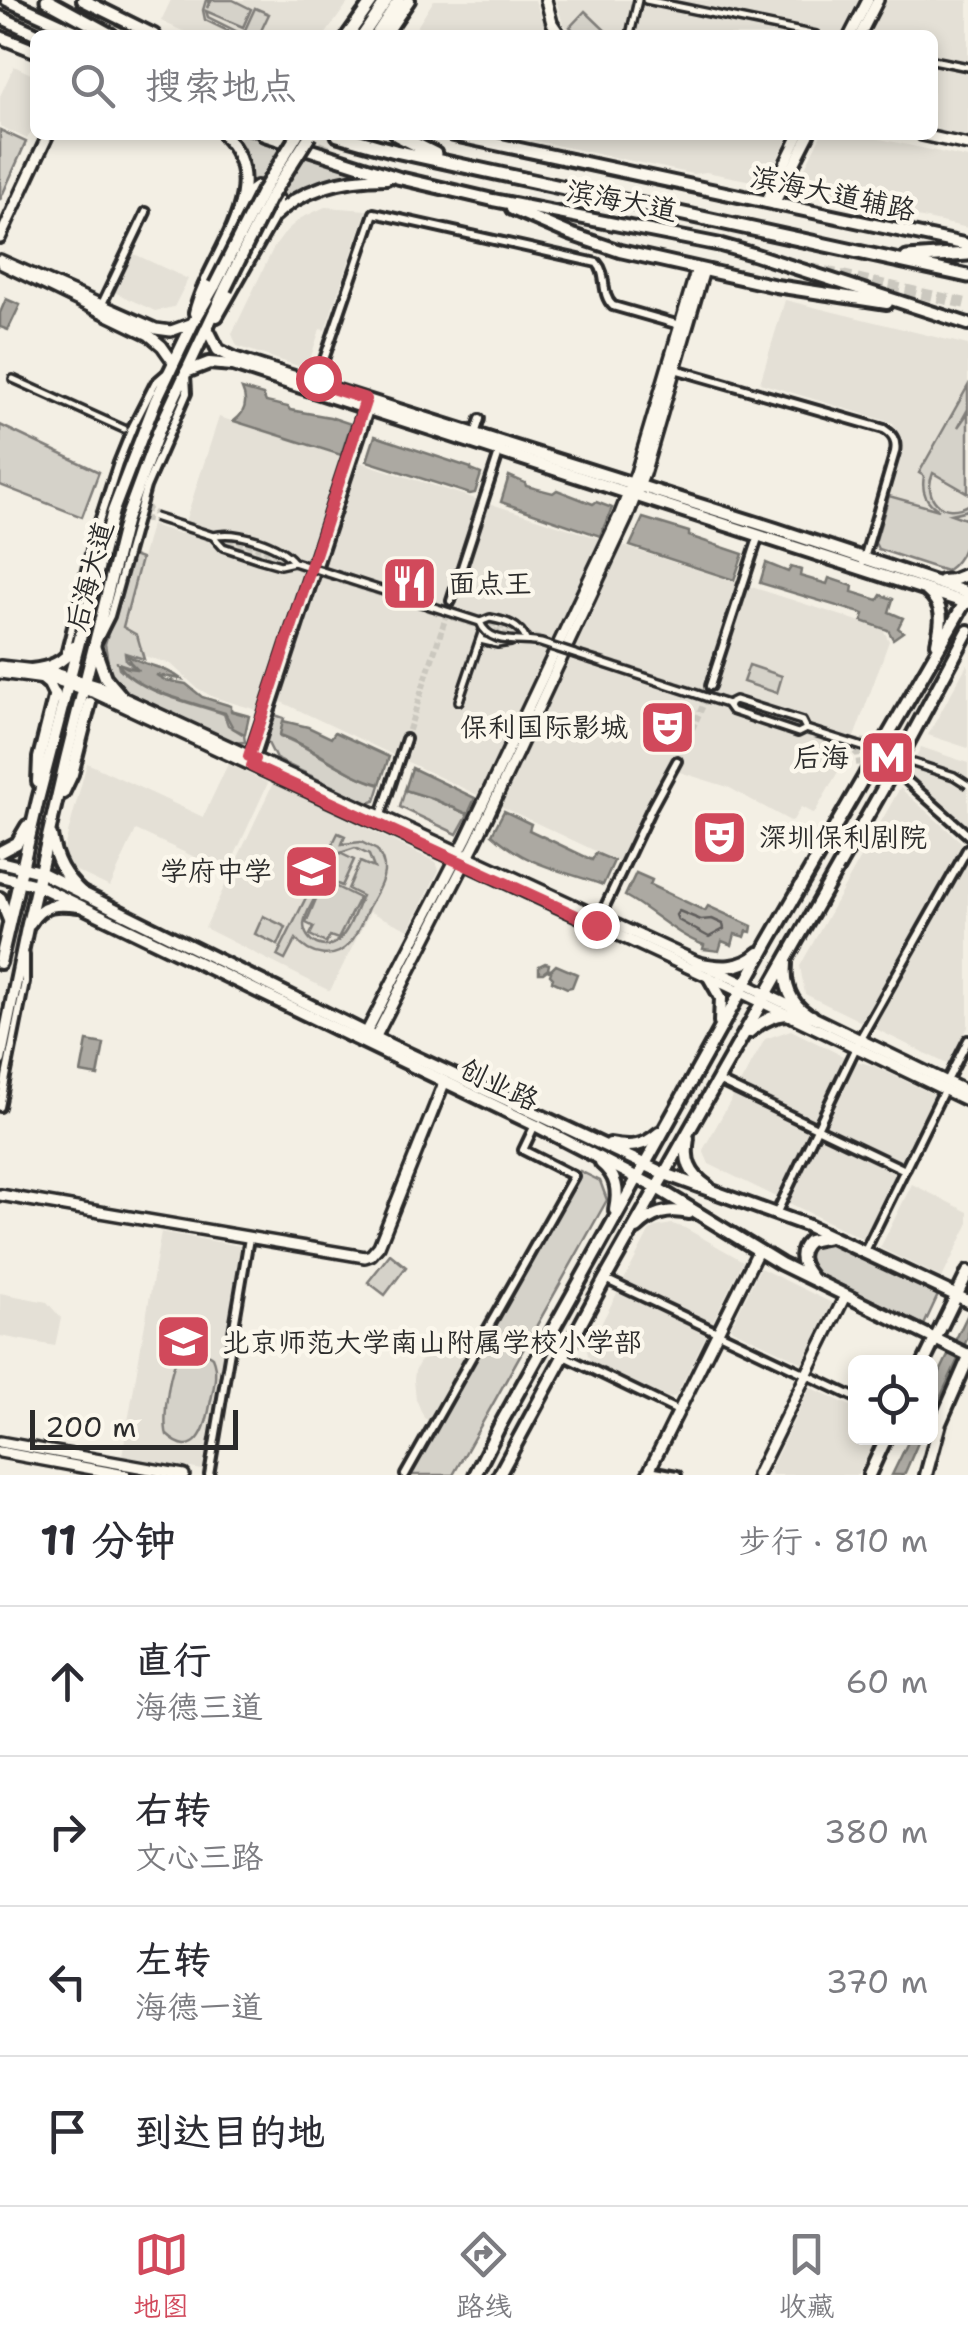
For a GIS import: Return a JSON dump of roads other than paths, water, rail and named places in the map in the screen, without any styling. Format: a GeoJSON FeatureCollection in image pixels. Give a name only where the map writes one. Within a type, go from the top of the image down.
{"type":"FeatureCollection","features":[{"type":"Feature","properties":{"kind":"highway"},"geometry":{"type":"LineString","coordinates":[[47,0],[103,30]]}},
{"type":"Feature","properties":{"kind":"highway","name":"滨海大道"},"geometry":{"type":"LineString","coordinates":[[356,140],[968,276]]}},
{"type":"Feature","properties":{"kind":"highway"},"geometry":{"type":"LineString","coordinates":[[407,140],[452,163]]}},
{"type":"Feature","properties":{"kind":"highway"},"geometry":{"type":"LineString","coordinates":[[894,259],[968,254]]}},
{"type":"Feature","properties":{"kind":"main road"},"geometry":{"type":"LineString","coordinates":[[6,0],[73,30]]}},
{"type":"Feature","properties":{"kind":"main road"},"geometry":{"type":"LineString","coordinates":[[83,0],[144,30]]}},
{"type":"Feature","properties":{"kind":"main road"},"geometry":{"type":"LineString","coordinates":[[352,30],[374,0]]}},
{"type":"Feature","properties":{"kind":"main road"},"geometry":{"type":"LineString","coordinates":[[366,30],[386,0]]}},
{"type":"Feature","properties":{"kind":"main road"},"geometry":{"type":"LineString","coordinates":[[379,30],[399,0]]}},
{"type":"Feature","properties":{"kind":"main road"},"geometry":{"type":"LineString","coordinates":[[389,30],[409,0]]}},
{"type":"Feature","properties":{"kind":"main road"},"geometry":{"type":"LineString","coordinates":[[0,19],[30,31]]}},
{"type":"Feature","properties":{"kind":"main road"},"geometry":{"type":"LineString","coordinates":[[0,37],[30,50]]}},
{"type":"Feature","properties":{"kind":"main road"},"geometry":{"type":"LineString","coordinates":[[228,140],[242,165],[242,205]]}},
{"type":"Feature","properties":{"kind":"main road"},"geometry":{"type":"LineString","coordinates":[[274,140],[282,142]]}},
{"type":"Feature","properties":{"kind":"main road","name":"滨海大道"},"geometry":{"type":"LineString","coordinates":[[277,140],[399,178],[721,245],[968,324]]}},
{"type":"Feature","properties":{"kind":"main road","name":"后海大道"},"geometry":{"type":"LineString","coordinates":[[0,1060],[50,826],[133,498],[262,192],[294,140]]}},
{"type":"Feature","properties":{"kind":"main road","name":"后海大道"},"geometry":{"type":"LineString","coordinates":[[1,957],[116,500],[145,425],[193,323],[220,287],[307,140]]}},
{"type":"Feature","properties":{"kind":"main road","name":"滨海大道辅路"},"geometry":{"type":"LineString","coordinates":[[477,140],[968,245]]}},
{"type":"Feature","properties":{"kind":"main road"},"geometry":{"type":"LineString","coordinates":[[273,217],[295,198],[309,192],[349,181],[399,178]]}},
{"type":"Feature","properties":{"kind":"main road"},"geometry":{"type":"LineString","coordinates":[[193,323],[200,295],[242,205],[253,188],[266,188],[277,199],[273,217],[227,302],[207,328],[218,350],[226,355],[967,599],[714,1038],[475,1475]]}},
{"type":"Feature","properties":{"kind":"main road"},"geometry":{"type":"LineString","coordinates":[[493,200],[595,244],[776,286],[910,306]]}},
{"type":"Feature","properties":{"kind":"main road"},"geometry":{"type":"LineString","coordinates":[[186,372],[209,363],[228,364],[475,434],[501,448]]}},
{"type":"Feature","properties":{"kind":"main road"},"geometry":{"type":"LineString","coordinates":[[926,584],[968,574]]}},
{"type":"Feature","properties":{"kind":"main road"},"geometry":{"type":"LineString","coordinates":[[926,584],[940,609],[935,650]]}},
{"type":"Feature","properties":{"kind":"main road"},"geometry":{"type":"LineString","coordinates":[[31,670],[62,660],[82,627]]}},
{"type":"Feature","properties":{"kind":"main road"},"geometry":{"type":"LineString","coordinates":[[499,1475],[968,631]]}},
{"type":"Feature","properties":{"kind":"main road"},"geometry":{"type":"LineString","coordinates":[[957,652],[968,643]]}},
{"type":"Feature","properties":{"kind":"main road"},"geometry":{"type":"LineString","coordinates":[[94,645],[102,672],[122,697]]}},
{"type":"Feature","properties":{"kind":"main road"},"geometry":{"type":"LineString","coordinates":[[42,678],[55,694],[56,729]]}},
{"type":"Feature","properties":{"kind":"main road"},"geometry":{"type":"LineString","coordinates":[[0,852],[13,847],[21,838],[38,800],[39,758],[55,694]]}},
{"type":"Feature","properties":{"kind":"main road"},"geometry":{"type":"LineString","coordinates":[[74,726],[90,702],[103,697]]}},
{"type":"Feature","properties":{"kind":"main road"},"geometry":{"type":"LineString","coordinates":[[54,812],[72,774],[90,702]]}},
{"type":"Feature","properties":{"kind":"main road"},"geometry":{"type":"LineString","coordinates":[[50,826],[57,862],[83,894]]}},
{"type":"Feature","properties":{"kind":"main road","name":"创业路"},"geometry":{"type":"LineString","coordinates":[[0,862],[40,872],[369,1039],[444,1083],[594,1140],[664,1174],[835,1237],[962,1298]]}},
{"type":"Feature","properties":{"kind":"main road","name":"创业路"},"geometry":{"type":"LineString","coordinates":[[0,876],[37,885],[537,1120],[758,1251],[967,1356]]}},
{"type":"Feature","properties":{"kind":"main road"},"geometry":{"type":"LineString","coordinates":[[0,898],[9,922]]}},
{"type":"Feature","properties":{"kind":"main road"},"geometry":{"type":"LineString","coordinates":[[26,934],[36,914],[46,906],[79,906]]}},
{"type":"Feature","properties":{"kind":"main road"},"geometry":{"type":"LineString","coordinates":[[697,963],[741,966],[756,958],[769,941]]}},
{"type":"Feature","properties":{"kind":"main road"},"geometry":{"type":"LineString","coordinates":[[786,957],[787,988],[801,1011],[812,1016]]}},
{"type":"Feature","properties":{"kind":"main road"},"geometry":{"type":"LineString","coordinates":[[709,976],[721,998],[721,1017],[714,1038]]}},
{"type":"Feature","properties":{"kind":"main road"},"geometry":{"type":"LineString","coordinates":[[740,1039],[776,1014],[812,1016]]}},
{"type":"Feature","properties":{"kind":"main road"},"geometry":{"type":"LineString","coordinates":[[594,1140],[635,1146],[667,1126]]}},
{"type":"Feature","properties":{"kind":"main road"},"geometry":{"type":"LineString","coordinates":[[690,1129],[688,1166],[700,1182],[726,1197]]}},
{"type":"Feature","properties":{"kind":"main road"},"geometry":{"type":"LineString","coordinates":[[589,1154],[609,1169],[617,1184],[611,1224]]}},
{"type":"Feature","properties":{"kind":"main road"},"geometry":{"type":"LineString","coordinates":[[630,1236],[642,1223],[662,1212],[681,1211],[706,1219]]}},
{"type":"Feature","properties":{"kind":"main road"},"geometry":{"type":"LineString","coordinates":[[815,1282],[802,1262],[804,1244],[814,1238],[835,1237]]}},
{"type":"Feature","properties":{"kind":"main road"},"geometry":{"type":"LineString","coordinates":[[929,1355],[962,1298],[968,1272]]}},
{"type":"Feature","properties":{"kind":"main road"},"geometry":{"type":"LineString","coordinates":[[926,1475],[940,1424],[967,1356]]}},
{"type":"Feature","properties":{"kind":"main road"},"geometry":{"type":"LineString","coordinates":[[868,1475],[883,1445]]}},
{"type":"Feature","properties":{"kind":"street"},"geometry":{"type":"LineString","coordinates":[[546,0],[557,30]]}},
{"type":"Feature","properties":{"kind":"street"},"geometry":{"type":"LineString","coordinates":[[631,30],[638,0]]}},
{"type":"Feature","properties":{"kind":"street"},"geometry":{"type":"LineString","coordinates":[[646,0],[792,30]]}},
{"type":"Feature","properties":{"kind":"street"},"geometry":{"type":"LineString","coordinates":[[853,30],[868,0]]}},
{"type":"Feature","properties":{"kind":"street"},"geometry":{"type":"LineString","coordinates":[[863,30],[878,0]]}},
{"type":"Feature","properties":{"kind":"street"},"geometry":{"type":"LineString","coordinates":[[938,61],[968,67]]}},
{"type":"Feature","properties":{"kind":"street"},"geometry":{"type":"LineString","coordinates":[[938,138],[968,145]]}},
{"type":"Feature","properties":{"kind":"street"},"geometry":{"type":"LineString","coordinates":[[0,238],[46,140]]}},
{"type":"Feature","properties":{"kind":"street"},"geometry":{"type":"LineString","coordinates":[[770,204],[798,140]]}},
{"type":"Feature","properties":{"kind":"street"},"geometry":{"type":"LineString","coordinates":[[770,204],[806,140]]}},
{"type":"Feature","properties":{"kind":"street"},"geometry":{"type":"LineString","coordinates":[[100,308],[146,212]]}},
{"type":"Feature","properties":{"kind":"street"},"geometry":{"type":"LineString","coordinates":[[316,383],[374,213],[597,263],[602,269],[606,299],[613,306],[684,326]]}},
{"type":"Feature","properties":{"kind":"street"},"geometry":{"type":"LineString","coordinates":[[0,261],[154,338],[166,350],[172,366],[155,383],[118,463],[98,522],[62,660]]}},
{"type":"Feature","properties":{"kind":"street"},"geometry":{"type":"LineString","coordinates":[[634,489],[701,269]]}},
{"type":"Feature","properties":{"kind":"street"},"geometry":{"type":"LineString","coordinates":[[100,308],[165,330],[193,323]]}},
{"type":"Feature","properties":{"kind":"street"},"geometry":{"type":"LineString","coordinates":[[369,1039],[569,644],[634,489],[675,369],[684,326]]}},
{"type":"Feature","properties":{"kind":"street"},"geometry":{"type":"LineString","coordinates":[[675,369],[884,429],[892,436],[895,452],[862,563]]}},
{"type":"Feature","properties":{"kind":"street"},"geometry":{"type":"LineString","coordinates":[[13,379],[124,429]]}},
{"type":"Feature","properties":{"kind":"street"},"geometry":{"type":"LineString","coordinates":[[251,761],[367,404]]}},
{"type":"Feature","properties":{"kind":"street"},"geometry":{"type":"LineString","coordinates":[[475,434],[480,419]]}},
{"type":"Feature","properties":{"kind":"street"},"geometry":{"type":"LineString","coordinates":[[451,601],[501,448]]}},
{"type":"Feature","properties":{"kind":"street"},"geometry":{"type":"LineString","coordinates":[[154,516],[213,536],[223,547],[280,566],[294,562]]}},
{"type":"Feature","properties":{"kind":"street"},"geometry":{"type":"LineString","coordinates":[[710,686],[761,530]]}},
{"type":"Feature","properties":{"kind":"street"},"geometry":{"type":"LineString","coordinates":[[213,536],[228,532],[284,551],[294,562],[510,643],[540,642],[728,704],[732,712],[798,733],[806,729],[954,776],[968,785]]}},
{"type":"Feature","properties":{"kind":"street"},"geometry":{"type":"LineString","coordinates":[[460,701],[481,632],[490,618],[518,626],[526,641]]}},
{"type":"Feature","properties":{"kind":"street"},"geometry":{"type":"LineString","coordinates":[[0,666],[31,670],[122,697],[251,761]]}},
{"type":"Feature","properties":{"kind":"street"},"geometry":{"type":"LineString","coordinates":[[0,674],[69,680]]}},
{"type":"Feature","properties":{"kind":"street"},"geometry":{"type":"LineString","coordinates":[[84,684],[103,697],[462,858],[709,976],[743,988]]}},
{"type":"Feature","properties":{"kind":"street"},"geometry":{"type":"LineString","coordinates":[[728,704],[735,700],[787,716],[802,721],[806,729]]}},
{"type":"Feature","properties":{"kind":"street"},"geometry":{"type":"LineString","coordinates":[[379,820],[406,739]]}},
{"type":"Feature","properties":{"kind":"street"},"geometry":{"type":"LineString","coordinates":[[598,921],[677,761]]}},
{"type":"Feature","properties":{"kind":"street"},"geometry":{"type":"LineString","coordinates":[[894,769],[968,835]]}},
{"type":"Feature","properties":{"kind":"street"},"geometry":{"type":"LineString","coordinates":[[776,1214],[858,1043],[968,848]]}},
{"type":"Feature","properties":{"kind":"street"},"geometry":{"type":"LineString","coordinates":[[598,921],[697,963],[763,998],[812,1016],[858,1043]]}},
{"type":"Feature","properties":{"kind":"street"},"geometry":{"type":"LineString","coordinates":[[0,1106],[25,982],[26,934]]}},
{"type":"Feature","properties":{"kind":"street"},"geometry":{"type":"LineString","coordinates":[[763,998],[786,1013],[858,1043],[968,1101]]}},
{"type":"Feature","properties":{"kind":"street"},"geometry":{"type":"LineString","coordinates":[[865,1251],[968,1040]]}},
{"type":"Feature","properties":{"kind":"street"},"geometry":{"type":"LineString","coordinates":[[717,1080],[904,1170]]}},
{"type":"Feature","properties":{"kind":"street"},"geometry":{"type":"LineString","coordinates":[[0,1194],[358,1257],[371,1255],[379,1246],[444,1083]]}},
{"type":"Feature","properties":{"kind":"street"},"geometry":{"type":"LineString","coordinates":[[945,1086],[968,1092]]}},
{"type":"Feature","properties":{"kind":"street"},"geometry":{"type":"LineString","coordinates":[[405,1475],[574,1176],[523,1150],[537,1120]]}},
{"type":"Feature","properties":{"kind":"street"},"geometry":{"type":"LineString","coordinates":[[209,1475],[249,1238]]}},
{"type":"Feature","properties":{"kind":"street"},"geometry":{"type":"LineString","coordinates":[[678,1475],[648,1472],[758,1251]]}},
{"type":"Feature","properties":{"kind":"street"},"geometry":{"type":"LineString","coordinates":[[606,1279],[848,1394]]}},
{"type":"Feature","properties":{"kind":"street"},"geometry":{"type":"LineString","coordinates":[[757,1475],[845,1296]]}},
{"type":"Feature","properties":{"kind":"street"},"geometry":{"type":"LineString","coordinates":[[564,1356],[678,1411]]}},
{"type":"Feature","properties":{"kind":"street"},"geometry":{"type":"LineString","coordinates":[[0,1442],[82,1466],[184,1475]]}},
{"type":"Feature","properties":{"kind":"street"},"geometry":{"type":"LineString","coordinates":[[0,1452],[125,1475]]}},
{"type":"Feature","properties":{"kind":"water"},"geometry":{"type":"Polygon","coordinates":[[[6,299],[20,305],[8,330],[0,327],[6,299]]]}},
{"type":"Feature","properties":{"kind":"water"},"geometry":{"type":"Polygon","coordinates":[[[242,389],[290,410],[351,424],[341,455],[234,421],[244,407],[242,389]]]}},
{"type":"Feature","properties":{"kind":"water"},"geometry":{"type":"Polygon","coordinates":[[[375,436],[471,468],[481,474],[475,493],[367,461],[375,436]]]}},
{"type":"Feature","properties":{"kind":"water"},"geometry":{"type":"Polygon","coordinates":[[[509,476],[526,486],[553,493],[557,490],[612,508],[600,536],[501,502],[509,476]]]}},
{"type":"Feature","properties":{"kind":"water"},"geometry":{"type":"Polygon","coordinates":[[[643,518],[743,554],[734,580],[630,546],[643,518]]]}},
{"type":"Feature","properties":{"kind":"water"},"geometry":{"type":"Polygon","coordinates":[[[766,563],[788,572],[791,567],[801,570],[800,576],[827,584],[829,578],[853,586],[852,592],[878,600],[881,595],[893,599],[889,612],[903,618],[898,628],[903,632],[893,639],[888,630],[862,621],[864,614],[760,583],[766,563]]]}},
{"type":"Feature","properties":{"kind":"water"},"geometry":{"type":"Polygon","coordinates":[[[127,655],[181,679],[156,675],[165,680],[186,684],[202,697],[249,716],[245,734],[233,728],[225,713],[166,695],[137,681],[118,663],[137,669],[127,655]]]}},
{"type":"Feature","properties":{"kind":"water"},"geometry":{"type":"Polygon","coordinates":[[[283,721],[331,738],[335,732],[389,757],[380,784],[280,735],[283,721]]]}},
{"type":"Feature","properties":{"kind":"water"},"geometry":{"type":"Polygon","coordinates":[[[412,768],[475,798],[468,814],[405,790],[412,768]]]}},
{"type":"Feature","properties":{"kind":"water"},"geometry":{"type":"Polygon","coordinates":[[[504,811],[531,824],[529,830],[592,860],[596,853],[614,861],[603,885],[545,866],[506,845],[492,834],[504,811]]]}},
{"type":"Feature","properties":{"kind":"water"},"geometry":{"type":"Polygon","coordinates":[[[636,873],[652,880],[650,885],[705,911],[708,906],[752,926],[751,932],[747,931],[745,937],[735,934],[732,945],[722,941],[719,951],[703,949],[704,945],[625,896],[636,873]]]}},
{"type":"Feature","properties":{"kind":"water"},"geometry":{"type":"Polygon","coordinates":[[[549,964],[548,969],[556,965],[577,974],[572,987],[552,981],[547,970],[539,973],[539,966],[549,964]]]}},
{"type":"Feature","properties":{"kind":"water"},"geometry":{"type":"Polygon","coordinates":[[[87,1041],[104,1044],[98,1076],[81,1073],[87,1041]]]}},
{"type":"Feature","properties":{"kind":"water"},"geometry":{"type":"Polygon","coordinates":[[[968,1314],[968,1337],[938,1403],[938,1376],[968,1314]]]}},
{"type":"Feature","properties":{"kind":"water"},"geometry":{"type":"Polygon","coordinates":[[[907,1445],[917,1445],[904,1475],[892,1475],[907,1445]]]}},
{"type":"Feature","properties":{"kind":"tunnel"},"geometry":{"type":"LineString","coordinates":[[0,12],[41,30]]}},
{"type":"Feature","properties":{"kind":"tunnel"},"geometry":{"type":"LineString","coordinates":[[300,140],[330,151]]}},
{"type":"Feature","properties":{"kind":"tunnel"},"geometry":{"type":"LineString","coordinates":[[809,268],[968,304]]}},
{"type":"Feature","properties":{"kind":"tunnel"},"geometry":{"type":"LineString","coordinates":[[143,498],[148,510],[155,514],[418,599]]}},
{"type":"Feature","properties":{"kind":"tunnel"},"geometry":{"type":"LineString","coordinates":[[135,524],[153,520],[731,708]]}},
{"type":"Feature","properties":{"kind":"tunnel"},"geometry":{"type":"LineString","coordinates":[[406,739],[451,601]]}},
{"type":"Feature","properties":{"kind":"tunnel"},"geometry":{"type":"LineString","coordinates":[[482,620],[827,733]]}},
{"type":"Feature","properties":{"kind":"tunnel"},"geometry":{"type":"LineString","coordinates":[[677,761],[706,699]]}},
{"type":"Feature","properties":{"kind":"tunnel"},"geometry":{"type":"LineString","coordinates":[[762,719],[850,747],[858,755],[861,779]]}},
{"type":"Feature","properties":{"kind":"tunnel"},"geometry":{"type":"LineString","coordinates":[[853,741],[868,742],[888,734]]}},
{"type":"Feature","properties":{"kind":"place","name":"面点王"},"geometry":{"type":"Point","coordinates":[409,583]}},
{"type":"Feature","properties":{"kind":"place","name":"保利国际影城"},"geometry":{"type":"Point","coordinates":[667,727]}},
{"type":"Feature","properties":{"kind":"place","name":"后海"},"geometry":{"type":"Point","coordinates":[888,757]}},
{"type":"Feature","properties":{"kind":"place","name":"深圳保利剧院"},"geometry":{"type":"Point","coordinates":[720,837]}},
{"type":"Feature","properties":{"kind":"place","name":"学府中学"},"geometry":{"type":"Point","coordinates":[311,871]}},
{"type":"Feature","properties":{"kind":"place","name":"北京师范大学南山附属学校小学部"},"geometry":{"type":"Point","coordinates":[183,1342]}}]}
